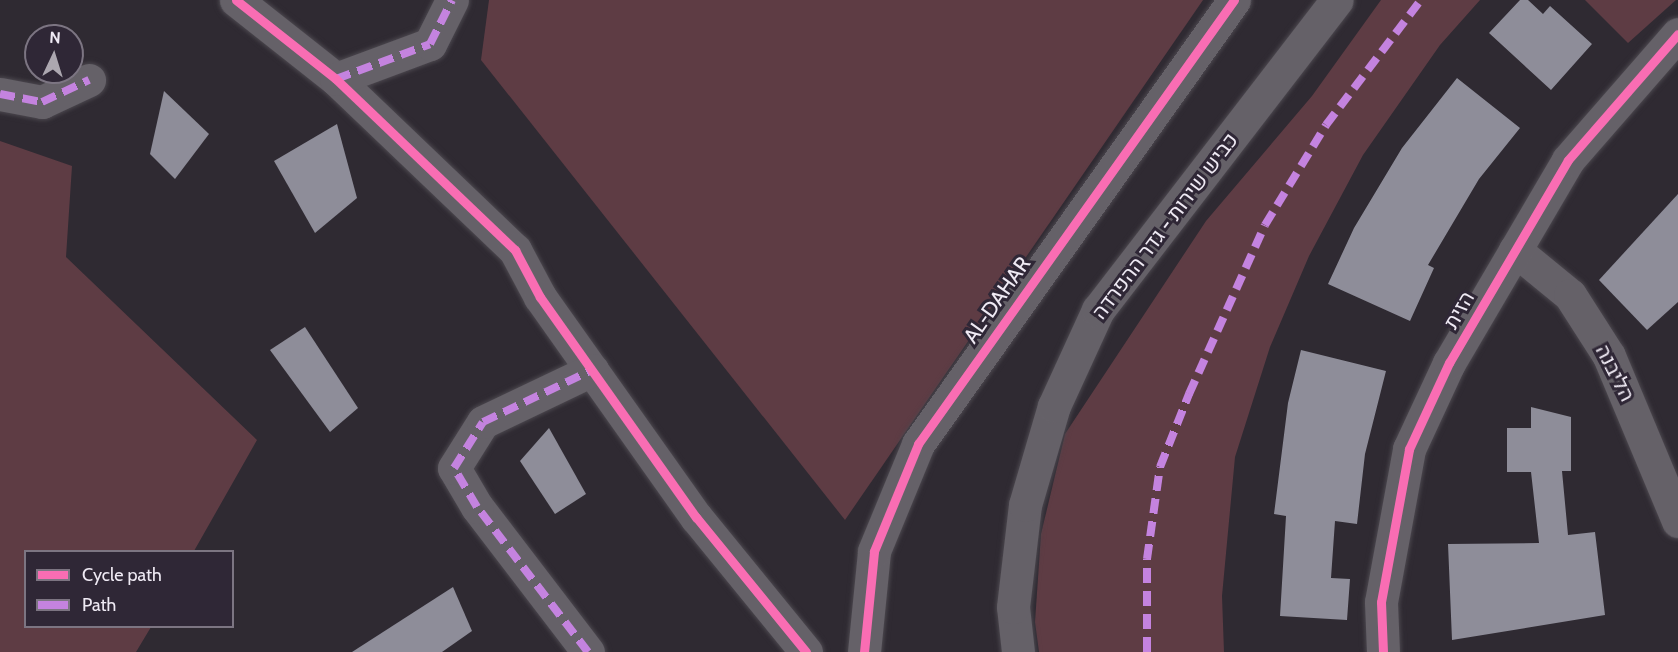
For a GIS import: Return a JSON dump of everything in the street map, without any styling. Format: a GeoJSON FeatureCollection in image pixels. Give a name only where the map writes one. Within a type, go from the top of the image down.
{"type":"FeatureCollection","features":[{"type":"Feature","properties":{"kind":"street"},"geometry":{"type":"LineString","coordinates":[[236,0],[336,79],[515,250],[540,297],[696,517],[806,652]]}},
{"type":"Feature","properties":{"kind":"street"},"geometry":{"type":"LineString","coordinates":[[336,79],[430,44],[452,0]]}},
{"type":"Feature","properties":{"kind":"street","name":"AL-DAHAR"},"geometry":{"type":"LineString","coordinates":[[864,652],[874,551],[918,444],[1234,0]]}},
{"type":"Feature","properties":{"kind":"street","name":"כביש שירות - גדר ההפרדה"},"geometry":{"type":"LineString","coordinates":[[1018,652],[1013,607],[1025,506],[1054,406],[1098,310],[1337,0]]}},
{"type":"Feature","properties":{"kind":"street","name":"הזית"},"geometry":{"type":"LineString","coordinates":[[1383,652],[1381,602],[1409,449],[1449,363],[1568,160],[1667,59],[1678,34]]}},
{"type":"Feature","properties":{"kind":"street"},"geometry":{"type":"LineString","coordinates":[[0,94],[42,102],[89,80]]}},
{"type":"Feature","properties":{"kind":"street","name":"הליבנה"},"geometry":{"type":"LineString","coordinates":[[1515,250],[1570,295],[1609,356],[1678,521]]}},
{"type":"Feature","properties":{"kind":"street"},"geometry":{"type":"LineString","coordinates":[[588,652],[477,507],[454,468],[483,422],[592,370]]}},
{"type":"Feature","properties":{"kind":"shaded area"},"geometry":{"type":"Polygon","coordinates":[[[489,0],[1203,0],[845,520],[481,60],[489,0]]]}},
{"type":"Feature","properties":{"kind":"shaded area"},"geometry":{"type":"Polygon","coordinates":[[[1381,0],[1480,0],[1440,45],[1363,155],[1309,256],[1270,347],[1235,457],[1222,596],[1224,652],[1039,652],[1035,622],[1041,534],[1065,434],[1206,221],[1312,96],[1381,0]]]}},
{"type":"Feature","properties":{"kind":"shaded area"},"geometry":{"type":"Polygon","coordinates":[[[1585,0],[1676,0],[1628,43],[1585,0]]]}},
{"type":"Feature","properties":{"kind":"shaded area"},"geometry":{"type":"Polygon","coordinates":[[[0,141],[72,166],[66,257],[257,440],[195,550],[24,550],[24,628],[150,628],[136,652],[0,652],[0,141]]]}},
{"type":"Feature","properties":{"kind":"building"},"geometry":{"type":"Polygon","coordinates":[[[1520,0],[1528,0],[1543,14],[1550,6],[1592,44],[1551,90],[1489,33],[1520,0]]]}},
{"type":"Feature","properties":{"kind":"building"},"geometry":{"type":"Polygon","coordinates":[[[1457,78],[1520,128],[1479,179],[1428,265],[1434,268],[1410,321],[1328,284],[1354,228],[1402,148],[1457,78]]]}},
{"type":"Feature","properties":{"kind":"building"},"geometry":{"type":"Polygon","coordinates":[[[164,91],[209,134],[175,179],[150,154],[164,91]]]}},
{"type":"Feature","properties":{"kind":"building"},"geometry":{"type":"Polygon","coordinates":[[[337,124],[357,198],[315,233],[274,161],[337,124]]]}},
{"type":"Feature","properties":{"kind":"building"},"geometry":{"type":"Polygon","coordinates":[[[1678,194],[1678,302],[1647,330],[1599,280],[1678,194]]]}},
{"type":"Feature","properties":{"kind":"building"},"geometry":{"type":"Polygon","coordinates":[[[305,327],[358,408],[330,432],[270,350],[305,327]]]}},
{"type":"Feature","properties":{"kind":"building"},"geometry":{"type":"Polygon","coordinates":[[[1301,350],[1386,371],[1365,454],[1357,524],[1335,521],[1331,578],[1350,579],[1347,620],[1280,616],[1286,516],[1274,514],[1288,403],[1301,350]]]}},
{"type":"Feature","properties":{"kind":"building"},"geometry":{"type":"Polygon","coordinates":[[[1531,407],[1571,417],[1571,471],[1562,471],[1568,535],[1595,532],[1605,615],[1452,640],[1448,544],[1539,543],[1531,472],[1507,472],[1507,428],[1531,428],[1531,407]]]}},
{"type":"Feature","properties":{"kind":"building"},"geometry":{"type":"Polygon","coordinates":[[[549,428],[586,494],[555,514],[520,461],[549,428]]]}},
{"type":"Feature","properties":{"kind":"building"},"geometry":{"type":"Polygon","coordinates":[[[453,587],[472,631],[442,652],[352,652],[453,587]]]}},
{"type":"Feature","properties":{"kind":"marked path"},"geometry":{"type":"LineString","coordinates":[[336,79],[430,44],[452,0]]}},
{"type":"Feature","properties":{"kind":"marked path"},"geometry":{"type":"LineString","coordinates":[[1147,652],[1147,559],[1160,467],[1189,394],[1265,225],[1326,125],[1421,0]]}},
{"type":"Feature","properties":{"kind":"marked path"},"geometry":{"type":"LineString","coordinates":[[0,94],[42,102],[89,80]]}},
{"type":"Feature","properties":{"kind":"marked path"},"geometry":{"type":"LineString","coordinates":[[588,652],[477,507],[454,468],[483,422],[592,370]]}},
{"type":"Feature","properties":{"kind":"cycle path"},"geometry":{"type":"LineString","coordinates":[[236,0],[336,79],[515,250],[540,297],[696,517],[806,652]]}},
{"type":"Feature","properties":{"kind":"cycle path"},"geometry":{"type":"LineString","coordinates":[[864,652],[874,551],[918,444],[1234,0]]}},
{"type":"Feature","properties":{"kind":"cycle path"},"geometry":{"type":"LineString","coordinates":[[1383,652],[1381,602],[1409,449],[1449,363],[1568,160],[1678,34]]}}]}
